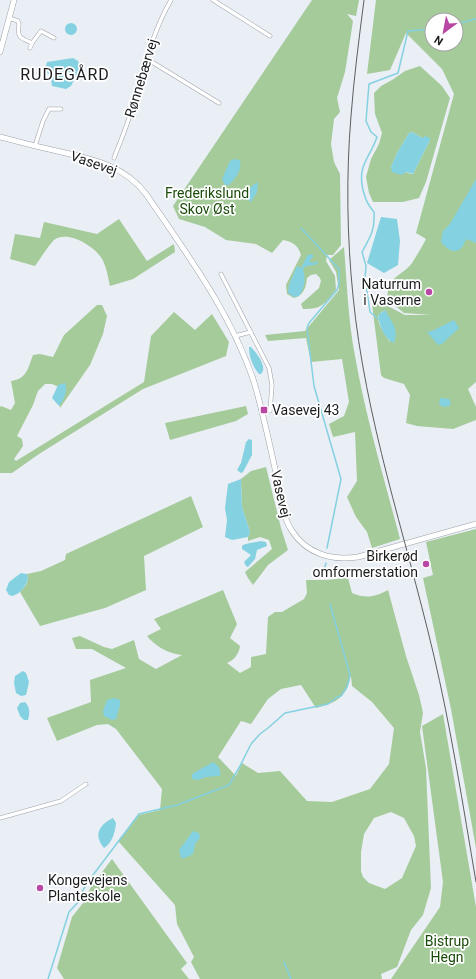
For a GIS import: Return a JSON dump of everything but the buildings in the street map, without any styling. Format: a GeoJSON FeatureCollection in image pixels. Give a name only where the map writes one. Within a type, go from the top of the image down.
{"type":"FeatureCollection","features":[{"type":"Feature","properties":{"kind":"street"},"geometry":{"type":"LineString","coordinates":[[0,52],[14,0]]}},
{"type":"Feature","properties":{"kind":"street","name":"Rønnebærvej"},"geometry":{"type":"LineString","coordinates":[[114,158],[129,120],[157,27],[171,0]]}},
{"type":"Feature","properties":{"kind":"street"},"geometry":{"type":"LineString","coordinates":[[213,0],[270,36]]}},
{"type":"Feature","properties":{"kind":"street"},"geometry":{"type":"LineString","coordinates":[[9,18],[18,22],[18,33],[20,38],[32,43]]}},
{"type":"Feature","properties":{"kind":"street"},"geometry":{"type":"LineString","coordinates":[[30,48],[40,31],[54,38]]}},
{"type":"Feature","properties":{"kind":"street"},"geometry":{"type":"LineString","coordinates":[[147,59],[219,103]]}},
{"type":"Feature","properties":{"kind":"street"},"geometry":{"type":"LineString","coordinates":[[35,146],[43,121],[49,109],[61,109]]}},
{"type":"Feature","properties":{"kind":"street","name":"Vasevej"},"geometry":{"type":"LineString","coordinates":[[0,137],[109,165],[128,176],[140,186],[199,271],[215,297],[235,336],[264,414],[286,518],[292,531],[307,547],[327,557],[349,559],[476,524]]}},
{"type":"Feature","properties":{"kind":"street"},"geometry":{"type":"LineString","coordinates":[[221,274],[264,356],[272,377],[270,411]]}},
{"type":"Feature","properties":{"kind":"street"},"geometry":{"type":"LineString","coordinates":[[235,336],[251,332]]}},
{"type":"Feature","properties":{"kind":"street"},"geometry":{"type":"LineString","coordinates":[[0,818],[61,801],[86,784]]}},
{"type":"Feature","properties":{"kind":"green space","name":"Frederikslund Skov Øst"},"geometry":{"type":"Polygon","coordinates":[[[312,0],[359,0],[356,16],[347,14],[353,21],[345,72],[337,98],[340,112],[334,119],[331,144],[334,162],[340,174],[341,245],[333,255],[327,255],[326,261],[335,276],[336,290],[329,299],[319,307],[303,309],[301,304],[319,288],[321,281],[316,274],[311,275],[307,278],[305,287],[300,295],[294,298],[287,294],[286,285],[301,255],[295,244],[283,240],[272,253],[256,244],[226,240],[205,227],[179,219],[173,206],[312,0]]]}},
{"type":"Feature","properties":{"kind":"green space"},"geometry":{"type":"Polygon","coordinates":[[[376,0],[476,0],[476,382],[468,389],[476,407],[476,420],[453,429],[417,426],[406,423],[410,395],[404,384],[384,378],[381,375],[372,304],[382,303],[405,315],[431,315],[404,313],[388,300],[388,292],[392,281],[408,268],[426,239],[416,233],[454,94],[442,69],[425,52],[464,52],[464,12],[424,12],[424,51],[406,33],[390,70],[367,74],[376,0]],[[385,310],[379,314],[378,318],[382,329],[390,342],[385,310]]]}},
{"type":"Feature","properties":{"kind":"green space"},"geometry":{"type":"Polygon","coordinates":[[[420,66],[442,86],[450,98],[426,182],[419,198],[403,202],[373,202],[369,193],[366,177],[371,159],[379,144],[382,133],[375,114],[374,93],[381,86],[405,71],[420,66]],[[412,132],[409,133],[397,153],[391,167],[413,174],[430,140],[422,138],[412,132]]]}},
{"type":"Feature","properties":{"kind":"green space"},"geometry":{"type":"Polygon","coordinates":[[[119,219],[147,261],[174,244],[175,252],[133,279],[110,286],[105,266],[100,256],[85,243],[72,238],[59,237],[54,240],[35,266],[10,259],[15,234],[40,238],[44,222],[97,234],[119,219]]]}},
{"type":"Feature","properties":{"kind":"green space"},"geometry":{"type":"Polygon","coordinates":[[[344,247],[351,329],[359,379],[400,539],[372,548],[367,532],[356,517],[347,497],[357,481],[355,432],[333,437],[329,424],[344,416],[349,402],[342,359],[311,362],[306,338],[268,341],[265,335],[305,331],[339,290],[336,272],[329,260],[344,247]]]}},
{"type":"Feature","properties":{"kind":"green space"},"geometry":{"type":"Polygon","coordinates":[[[97,305],[102,305],[107,316],[103,334],[90,365],[60,408],[59,403],[63,389],[52,384],[45,384],[38,391],[33,405],[17,436],[22,439],[23,446],[14,459],[16,461],[144,382],[151,336],[174,312],[195,330],[212,314],[229,342],[226,356],[143,389],[39,454],[12,473],[0,473],[0,407],[1,406],[11,410],[15,403],[11,381],[24,375],[33,355],[40,354],[53,357],[64,335],[97,305]]]}},
{"type":"Feature","properties":{"kind":"green space"},"geometry":{"type":"Polygon","coordinates":[[[246,406],[248,414],[236,421],[170,440],[165,423],[246,406]]]}},
{"type":"Feature","properties":{"kind":"green space"},"geometry":{"type":"Polygon","coordinates":[[[266,467],[288,550],[268,565],[253,585],[245,572],[272,549],[269,540],[260,537],[248,541],[250,532],[242,507],[241,479],[251,471],[266,467]]]}},
{"type":"Feature","properties":{"kind":"green space"},"geometry":{"type":"Polygon","coordinates":[[[191,496],[203,527],[144,556],[146,590],[105,608],[40,626],[20,592],[28,580],[27,574],[41,571],[65,560],[66,554],[191,496]]]}},
{"type":"Feature","properties":{"kind":"green space"},"geometry":{"type":"Polygon","coordinates":[[[476,529],[476,848],[451,709],[423,578],[433,575],[426,542],[476,529]]]}},
{"type":"Feature","properties":{"kind":"green space"},"geometry":{"type":"Polygon","coordinates":[[[348,578],[352,593],[366,597],[375,596],[388,590],[406,656],[419,695],[423,713],[420,732],[426,768],[431,888],[423,915],[411,930],[397,967],[381,974],[382,979],[200,979],[191,962],[194,957],[177,924],[175,905],[118,841],[139,815],[160,810],[162,789],[116,729],[108,724],[97,725],[57,741],[47,718],[91,702],[90,680],[126,668],[92,649],[76,649],[72,638],[80,636],[112,649],[134,640],[139,659],[156,669],[182,655],[163,649],[147,636],[161,629],[154,619],[223,590],[237,624],[230,638],[240,646],[239,652],[236,656],[227,663],[240,673],[251,667],[251,657],[266,654],[268,617],[275,612],[282,612],[304,599],[307,593],[306,580],[348,578]],[[351,676],[346,689],[340,698],[330,704],[316,708],[301,685],[281,689],[268,699],[251,724],[241,721],[218,757],[236,776],[242,763],[258,773],[280,771],[307,801],[332,802],[370,789],[389,764],[394,728],[372,702],[352,686],[351,676]],[[391,812],[374,818],[364,834],[361,852],[361,871],[363,877],[369,883],[385,889],[402,878],[416,846],[414,836],[404,818],[391,812]]]}},
{"type":"Feature","properties":{"kind":"green space","name":"Bistrup Hegn"},"geometry":{"type":"Polygon","coordinates":[[[443,714],[476,907],[476,979],[391,979],[440,907],[443,882],[422,726],[443,714]]]}},
{"type":"Feature","properties":{"kind":"green space"},"geometry":{"type":"Polygon","coordinates":[[[112,859],[187,963],[181,969],[189,979],[64,979],[57,968],[72,917],[83,903],[91,887],[112,859]]]}},
{"type":"Feature","properties":{"kind":"water"},"geometry":{"type":"Polygon","coordinates":[[[69,23],[73,23],[77,29],[73,35],[69,35],[65,31],[65,27],[69,23]]]}},
{"type":"Feature","properties":{"kind":"water"},"geometry":{"type":"Polygon","coordinates":[[[73,58],[78,61],[80,68],[71,86],[66,89],[52,86],[51,77],[45,70],[47,62],[73,58]]]}},
{"type":"Feature","properties":{"kind":"water"},"geometry":{"type":"Polygon","coordinates":[[[412,132],[422,138],[425,136],[430,138],[430,140],[413,174],[406,172],[402,175],[392,172],[391,167],[397,153],[409,133],[412,132]]]}},
{"type":"Feature","properties":{"kind":"water"},"geometry":{"type":"Polygon","coordinates":[[[234,159],[240,160],[239,171],[229,185],[225,185],[222,179],[230,161],[234,159]]]}},
{"type":"Feature","properties":{"kind":"water"},"geometry":{"type":"Polygon","coordinates":[[[476,179],[476,243],[466,239],[459,250],[452,251],[441,242],[443,231],[450,224],[476,179]]]}},
{"type":"Feature","properties":{"kind":"water"},"geometry":{"type":"Polygon","coordinates":[[[258,182],[257,192],[251,202],[247,199],[247,193],[258,182]]]}},
{"type":"Feature","properties":{"kind":"water"},"geometry":{"type":"Polygon","coordinates":[[[381,217],[397,219],[400,241],[398,265],[384,273],[367,263],[381,217]]]}},
{"type":"Feature","properties":{"kind":"water"},"geometry":{"type":"Polygon","coordinates":[[[310,254],[313,255],[313,257],[310,262],[313,263],[318,261],[318,263],[315,265],[306,266],[303,269],[305,280],[304,286],[299,296],[294,297],[288,293],[289,285],[297,266],[301,268],[307,256],[310,254]]]}},
{"type":"Feature","properties":{"kind":"water"},"geometry":{"type":"Polygon","coordinates":[[[385,310],[395,329],[396,333],[394,343],[385,335],[379,321],[379,314],[385,310]]]}},
{"type":"Feature","properties":{"kind":"water"},"geometry":{"type":"Polygon","coordinates":[[[454,320],[459,328],[442,344],[438,345],[427,332],[454,320]]]}},
{"type":"Feature","properties":{"kind":"water"},"geometry":{"type":"Polygon","coordinates":[[[249,347],[251,347],[261,360],[263,371],[261,374],[259,374],[253,365],[249,347]]]}},
{"type":"Feature","properties":{"kind":"water"},"geometry":{"type":"Polygon","coordinates":[[[65,383],[65,395],[59,406],[52,398],[58,385],[65,383]]]}},
{"type":"Feature","properties":{"kind":"water"},"geometry":{"type":"Polygon","coordinates":[[[440,398],[449,399],[451,403],[449,406],[443,407],[439,404],[440,398]]]}},
{"type":"Feature","properties":{"kind":"water"},"geometry":{"type":"Polygon","coordinates":[[[249,439],[252,440],[252,455],[241,473],[237,470],[241,463],[246,442],[249,439]]]}},
{"type":"Feature","properties":{"kind":"water"},"geometry":{"type":"Polygon","coordinates":[[[241,479],[242,507],[250,532],[248,537],[232,540],[225,537],[227,520],[225,508],[228,484],[241,479]]]}},
{"type":"Feature","properties":{"kind":"water"},"geometry":{"type":"Polygon","coordinates":[[[260,541],[266,542],[267,546],[257,550],[255,559],[248,567],[246,566],[244,562],[251,555],[242,549],[242,546],[260,541]]]}},
{"type":"Feature","properties":{"kind":"water"},"geometry":{"type":"Polygon","coordinates":[[[21,573],[27,574],[27,583],[17,594],[12,596],[9,595],[6,590],[9,582],[21,573]]]}},
{"type":"Feature","properties":{"kind":"water"},"geometry":{"type":"Polygon","coordinates":[[[23,671],[26,673],[29,682],[26,695],[21,696],[16,693],[14,683],[15,676],[23,671]]]}},
{"type":"Feature","properties":{"kind":"water"},"geometry":{"type":"Polygon","coordinates":[[[114,698],[120,700],[120,705],[116,719],[112,720],[104,716],[103,711],[107,700],[114,698]]]}},
{"type":"Feature","properties":{"kind":"water"},"geometry":{"type":"Polygon","coordinates":[[[25,702],[29,710],[28,720],[24,720],[20,716],[17,708],[20,703],[25,702]]]}},
{"type":"Feature","properties":{"kind":"water"},"geometry":{"type":"Polygon","coordinates":[[[213,762],[219,768],[220,776],[206,777],[198,780],[192,779],[192,774],[213,762]]]}},
{"type":"Feature","properties":{"kind":"water"},"geometry":{"type":"Polygon","coordinates":[[[113,818],[116,823],[114,834],[111,841],[104,848],[99,839],[99,831],[104,824],[113,818]]]}},
{"type":"Feature","properties":{"kind":"water"},"geometry":{"type":"Polygon","coordinates":[[[193,831],[199,833],[200,838],[195,844],[193,854],[185,858],[181,858],[179,850],[193,831]]]}},
{"type":"Feature","properties":{"kind":"waterway"},"geometry":{"type":"LineString","coordinates":[[464,22],[476,19]]}},
{"type":"Feature","properties":{"kind":"waterway"},"geometry":{"type":"LineString","coordinates":[[378,319],[370,312],[365,278],[366,266],[362,252],[372,233],[374,224],[374,212],[366,199],[362,181],[365,162],[377,137],[371,132],[366,121],[369,84],[398,73],[408,31],[424,30]]}},
{"type":"Feature","properties":{"kind":"waterway"},"geometry":{"type":"LineString","coordinates":[[301,228],[339,269],[339,283],[337,290],[309,323],[307,328],[314,386],[341,479],[327,548]]}},
{"type":"Feature","properties":{"kind":"waterway"},"geometry":{"type":"LineString","coordinates":[[324,570],[326,563]]}},
{"type":"Feature","properties":{"kind":"waterway"},"geometry":{"type":"LineString","coordinates":[[48,979],[69,912],[81,899],[83,890],[90,879],[139,814],[177,805],[229,785],[251,744],[260,734],[285,713],[328,704],[337,697],[341,696],[347,687],[350,675],[330,604]]}},
{"type":"Feature","properties":{"kind":"waterway"},"geometry":{"type":"LineString","coordinates":[[284,962],[291,979]]}},
{"type":"Feature","properties":{"kind":"tram line"},"geometry":{"type":"LineString","coordinates":[[364,0],[349,139],[348,229],[353,296],[359,341],[376,431],[433,652],[456,767],[476,882]]}},
{"type":"Feature","properties":{"kind":"place","name":"Naturrum i Vaserne"},"geometry":{"type":"Point","coordinates":[429,292]}},
{"type":"Feature","properties":{"kind":"place","name":"Vasevej 43"},"geometry":{"type":"Point","coordinates":[264,410]}},
{"type":"Feature","properties":{"kind":"place","name":"Birkerød omformerstation"},"geometry":{"type":"Point","coordinates":[426,564]}},
{"type":"Feature","properties":{"kind":"place","name":"Kongevejens Planteskole"},"geometry":{"type":"Point","coordinates":[40,888]}},
{"type":"Feature","properties":{"kind":"district","name":"RUDEGÅRD"},"geometry":{"type":"Point","coordinates":[65,74]}}]}
